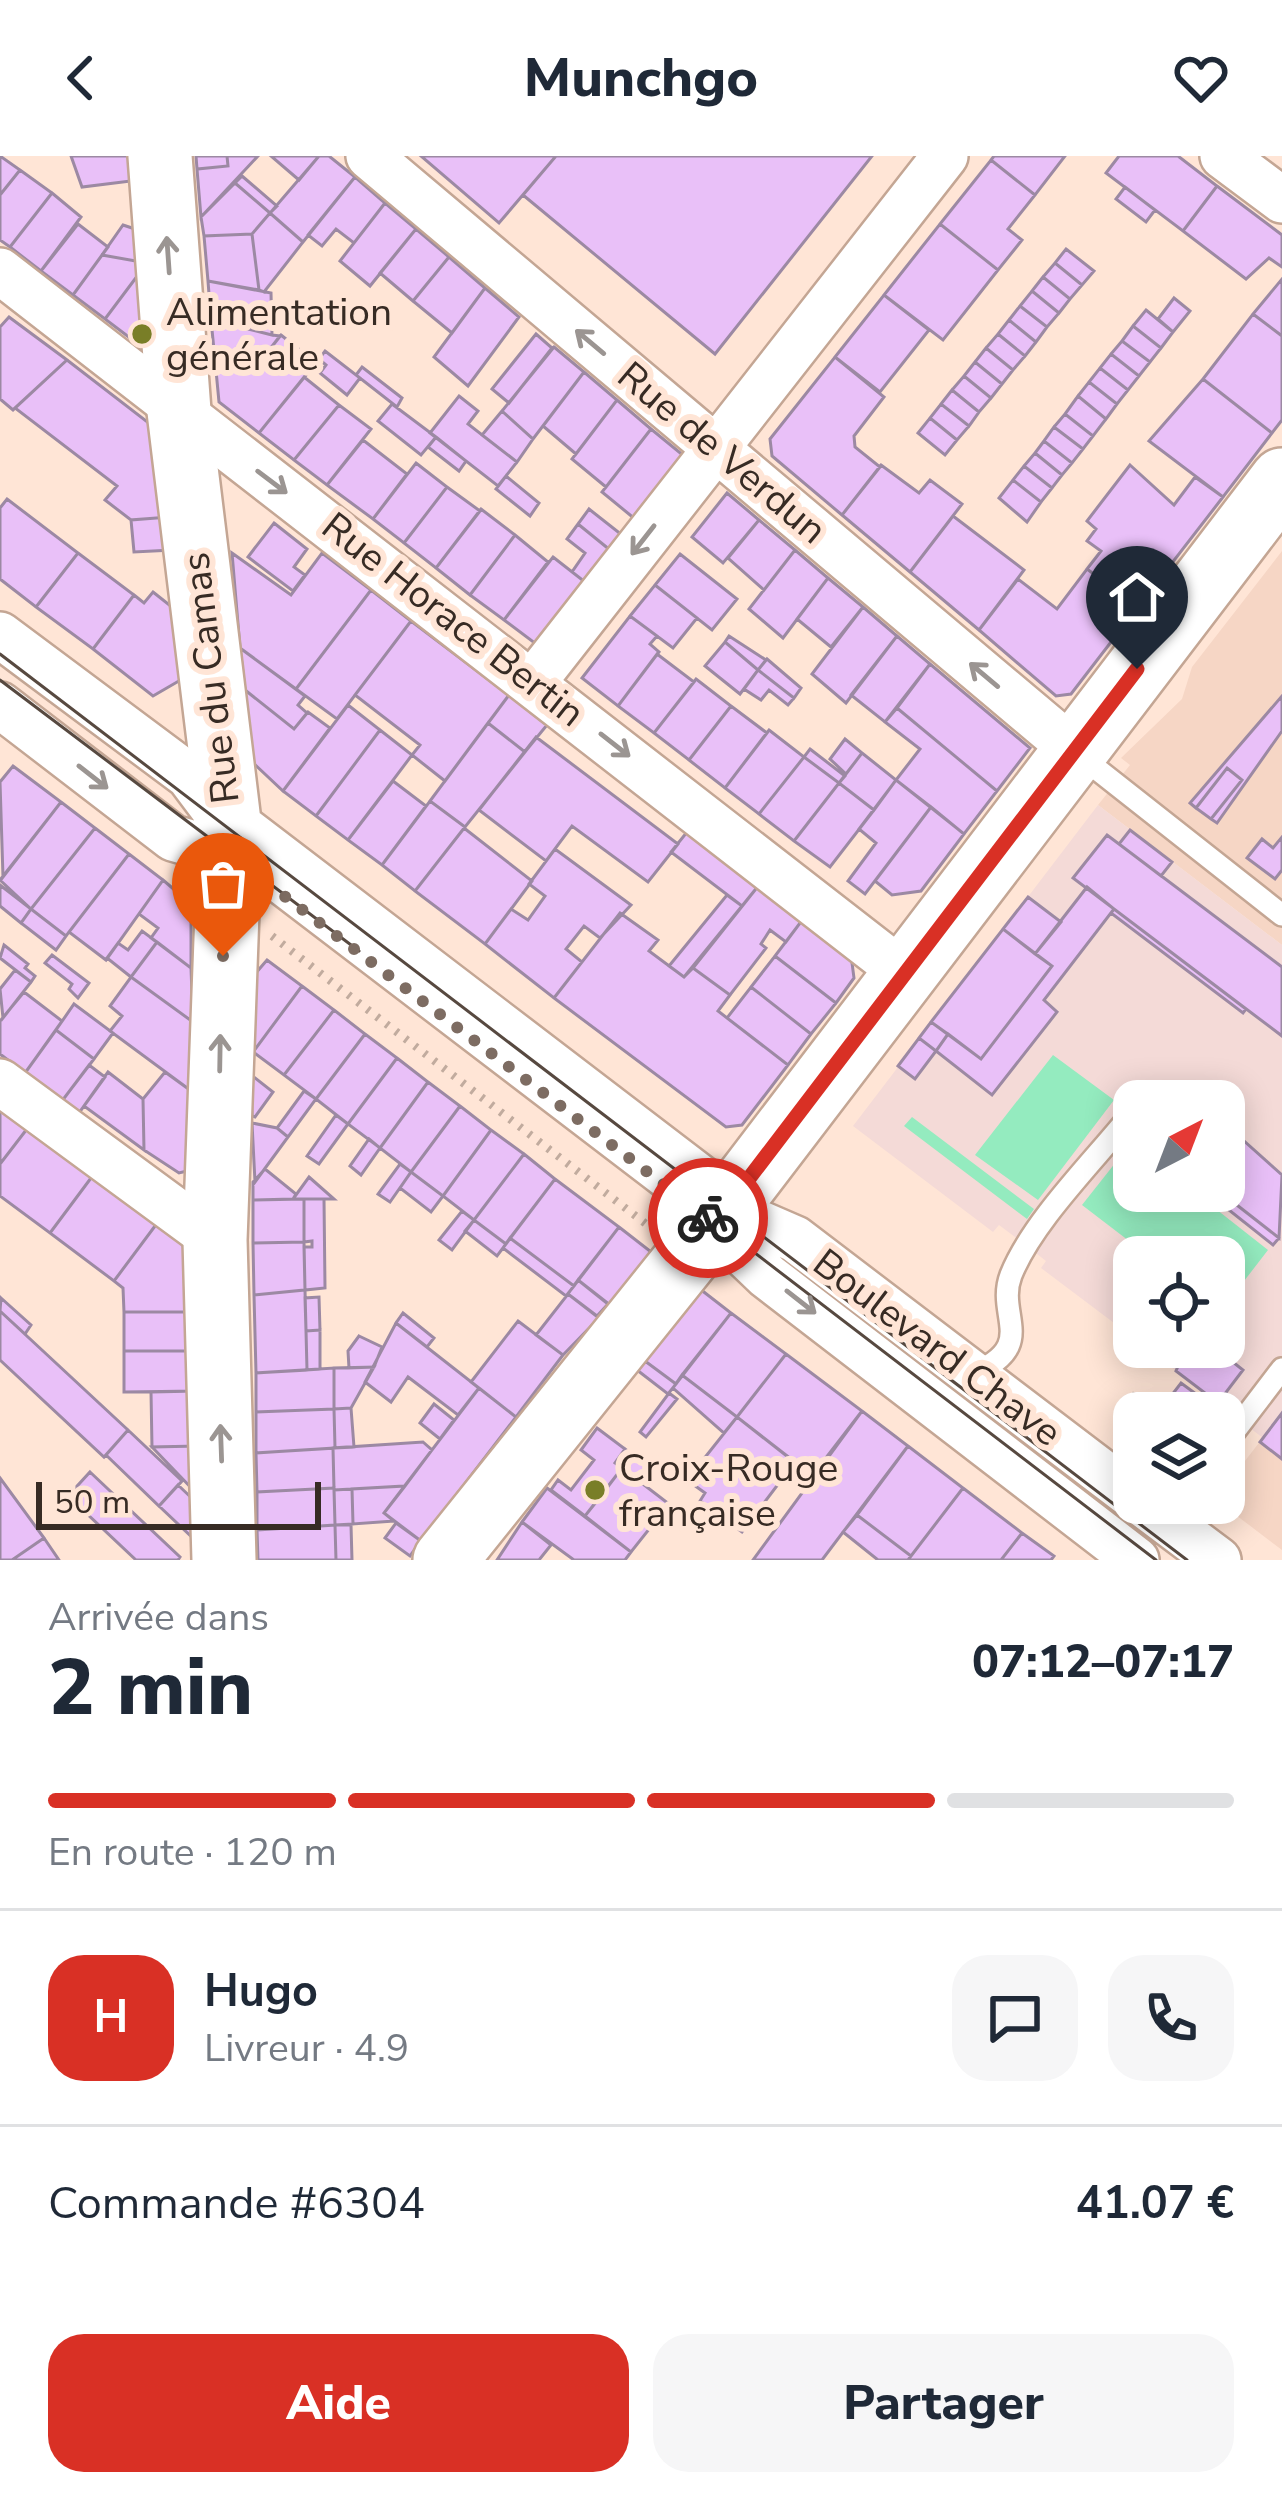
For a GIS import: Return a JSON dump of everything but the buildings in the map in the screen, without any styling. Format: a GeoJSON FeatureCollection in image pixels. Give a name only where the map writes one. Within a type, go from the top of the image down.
{"type":"FeatureCollection","features":[{"type":"Feature","properties":{"kind":"street","name":"Rue du Camas"},"geometry":{"type":"LineString","coordinates":[[160,156],[179,411],[229,842],[215,1240],[224,1560]]}},
{"type":"Feature","properties":{"kind":"street","name":"Rue de Verdun"},"geometry":{"type":"LineString","coordinates":[[369,156],[1074,750]]}},
{"type":"Feature","properties":{"kind":"street"},"geometry":{"type":"LineString","coordinates":[[534,681],[945,156]]}},
{"type":"Feature","properties":{"kind":"street"},"geometry":{"type":"LineString","coordinates":[[1231,158],[1282,200]]}},
{"type":"Feature","properties":{"kind":"street","name":"Rue Horace Bertin"},"geometry":{"type":"LineString","coordinates":[[0,272],[534,681],[904,973]]}},
{"type":"Feature","properties":{"kind":"street"},"geometry":{"type":"LineString","coordinates":[[445,1560],[1282,480]]}},
{"type":"Feature","properties":{"kind":"street","name":"Boulevard Chave"},"geometry":{"type":"LineString","coordinates":[[0,635],[189,776],[229,842],[767,1276],[1136,1560]]}},
{"type":"Feature","properties":{"kind":"street","name":"Boulevard Chave"},"geometry":{"type":"LineString","coordinates":[[0,705],[173,838],[229,842]]}},
{"type":"Feature","properties":{"kind":"street"},"geometry":{"type":"LineString","coordinates":[[0,1082],[215,1240]]}},
{"type":"Feature","properties":{"kind":"street","name":"Boulevard Chave"},"geometry":{"type":"LineString","coordinates":[[703,1224],[795,1239],[970,1376],[1113,1476]]}},
{"type":"Feature","properties":{"kind":"street","name":"Boulevard Chave"},"geometry":{"type":"LineString","coordinates":[[1177,1524],[1218,1560]]}},
{"type":"Feature","properties":{"kind":"lane"},"geometry":{"type":"LineString","coordinates":[[1074,750],[1282,915]]}},
{"type":"Feature","properties":{"kind":"lane"},"geometry":{"type":"LineString","coordinates":[[970,1376],[1007,1348],[1015,1324],[1009,1280],[1027,1246],[1113,1137]]}},
{"type":"Feature","properties":{"kind":"lane"},"geometry":{"type":"LineString","coordinates":[[1245,1417],[1282,1369]]}},
{"type":"Feature","properties":{"kind":"path"},"geometry":{"type":"LineString","coordinates":[[255,922],[563,1164],[703,1224]]}},
{"type":"Feature","properties":{"kind":"path"},"geometry":{"type":"LineString","coordinates":[[543,1139],[563,1164]]}},
{"type":"Feature","properties":{"kind":"shaded area"},"geometry":{"type":"Polygon","coordinates":[[[1282,551],[1282,945],[1098,805],[1130,765],[1121,758],[1182,699],[1192,667],[1282,551]]]}},
{"type":"Feature","properties":{"kind":"shaded area"},"geometry":{"type":"Polygon","coordinates":[[[1098,805],[1282,945],[1282,1414],[1263,1438],[1245,1424],[1245,1392],[1203,1392],[1172,1368],[1245,1368],[1245,1236],[1113,1236],[1113,1322],[1041,1268],[1046,1261],[1027,1246],[999,1225],[993,1232],[853,1126],[1098,805]]]}},
{"type":"Feature","properties":{"kind":"shaded area"},"geometry":{"type":"Polygon","coordinates":[[[1282,1413],[1282,1550],[1245,1522],[1245,1461],[1282,1413]]]}},
{"type":"Feature","properties":{"kind":"green space"},"geometry":{"type":"Polygon","coordinates":[[[1053,1055],[1113,1099],[1038,1200],[975,1155],[1053,1055]]]}},
{"type":"Feature","properties":{"kind":"green space"},"geometry":{"type":"Polygon","coordinates":[[[912,1117],[1034,1209],[1027,1219],[904,1126],[912,1117]]]}},
{"type":"Feature","properties":{"kind":"green space"},"geometry":{"type":"Polygon","coordinates":[[[1113,1166],[1113,1212],[1220,1212],[1268,1250],[1245,1280],[1245,1236],[1123,1236],[1082,1205],[1113,1166]]]}},
{"type":"Feature","properties":{"kind":"tram line"},"geometry":{"type":"LineString","coordinates":[[0,654],[1187,1560]]}},
{"type":"Feature","properties":{"kind":"tram line"},"geometry":{"type":"LineString","coordinates":[[0,680],[359,951]]}},
{"type":"Feature","properties":{"kind":"tram line"},"geometry":{"type":"LineString","coordinates":[[717,1224],[1156,1560]]}},
{"type":"Feature","properties":{"kind":"way so far"},"geometry":{"type":"LineString","coordinates":[[223,956],[229,854],[708,1218]]}},
{"type":"Feature","properties":{"kind":"place","name":"Alimentation générale"},"geometry":{"type":"Point","coordinates":[142,334]}},
{"type":"Feature","properties":{"kind":"place","name":"Croix-Rouge française"},"geometry":{"type":"Point","coordinates":[595,1490]}},
{"type":"Feature","properties":{"kind":"route"},"geometry":{"type":"LineString","coordinates":[[708,1218],[715,1223],[1137,669]]}}]}
